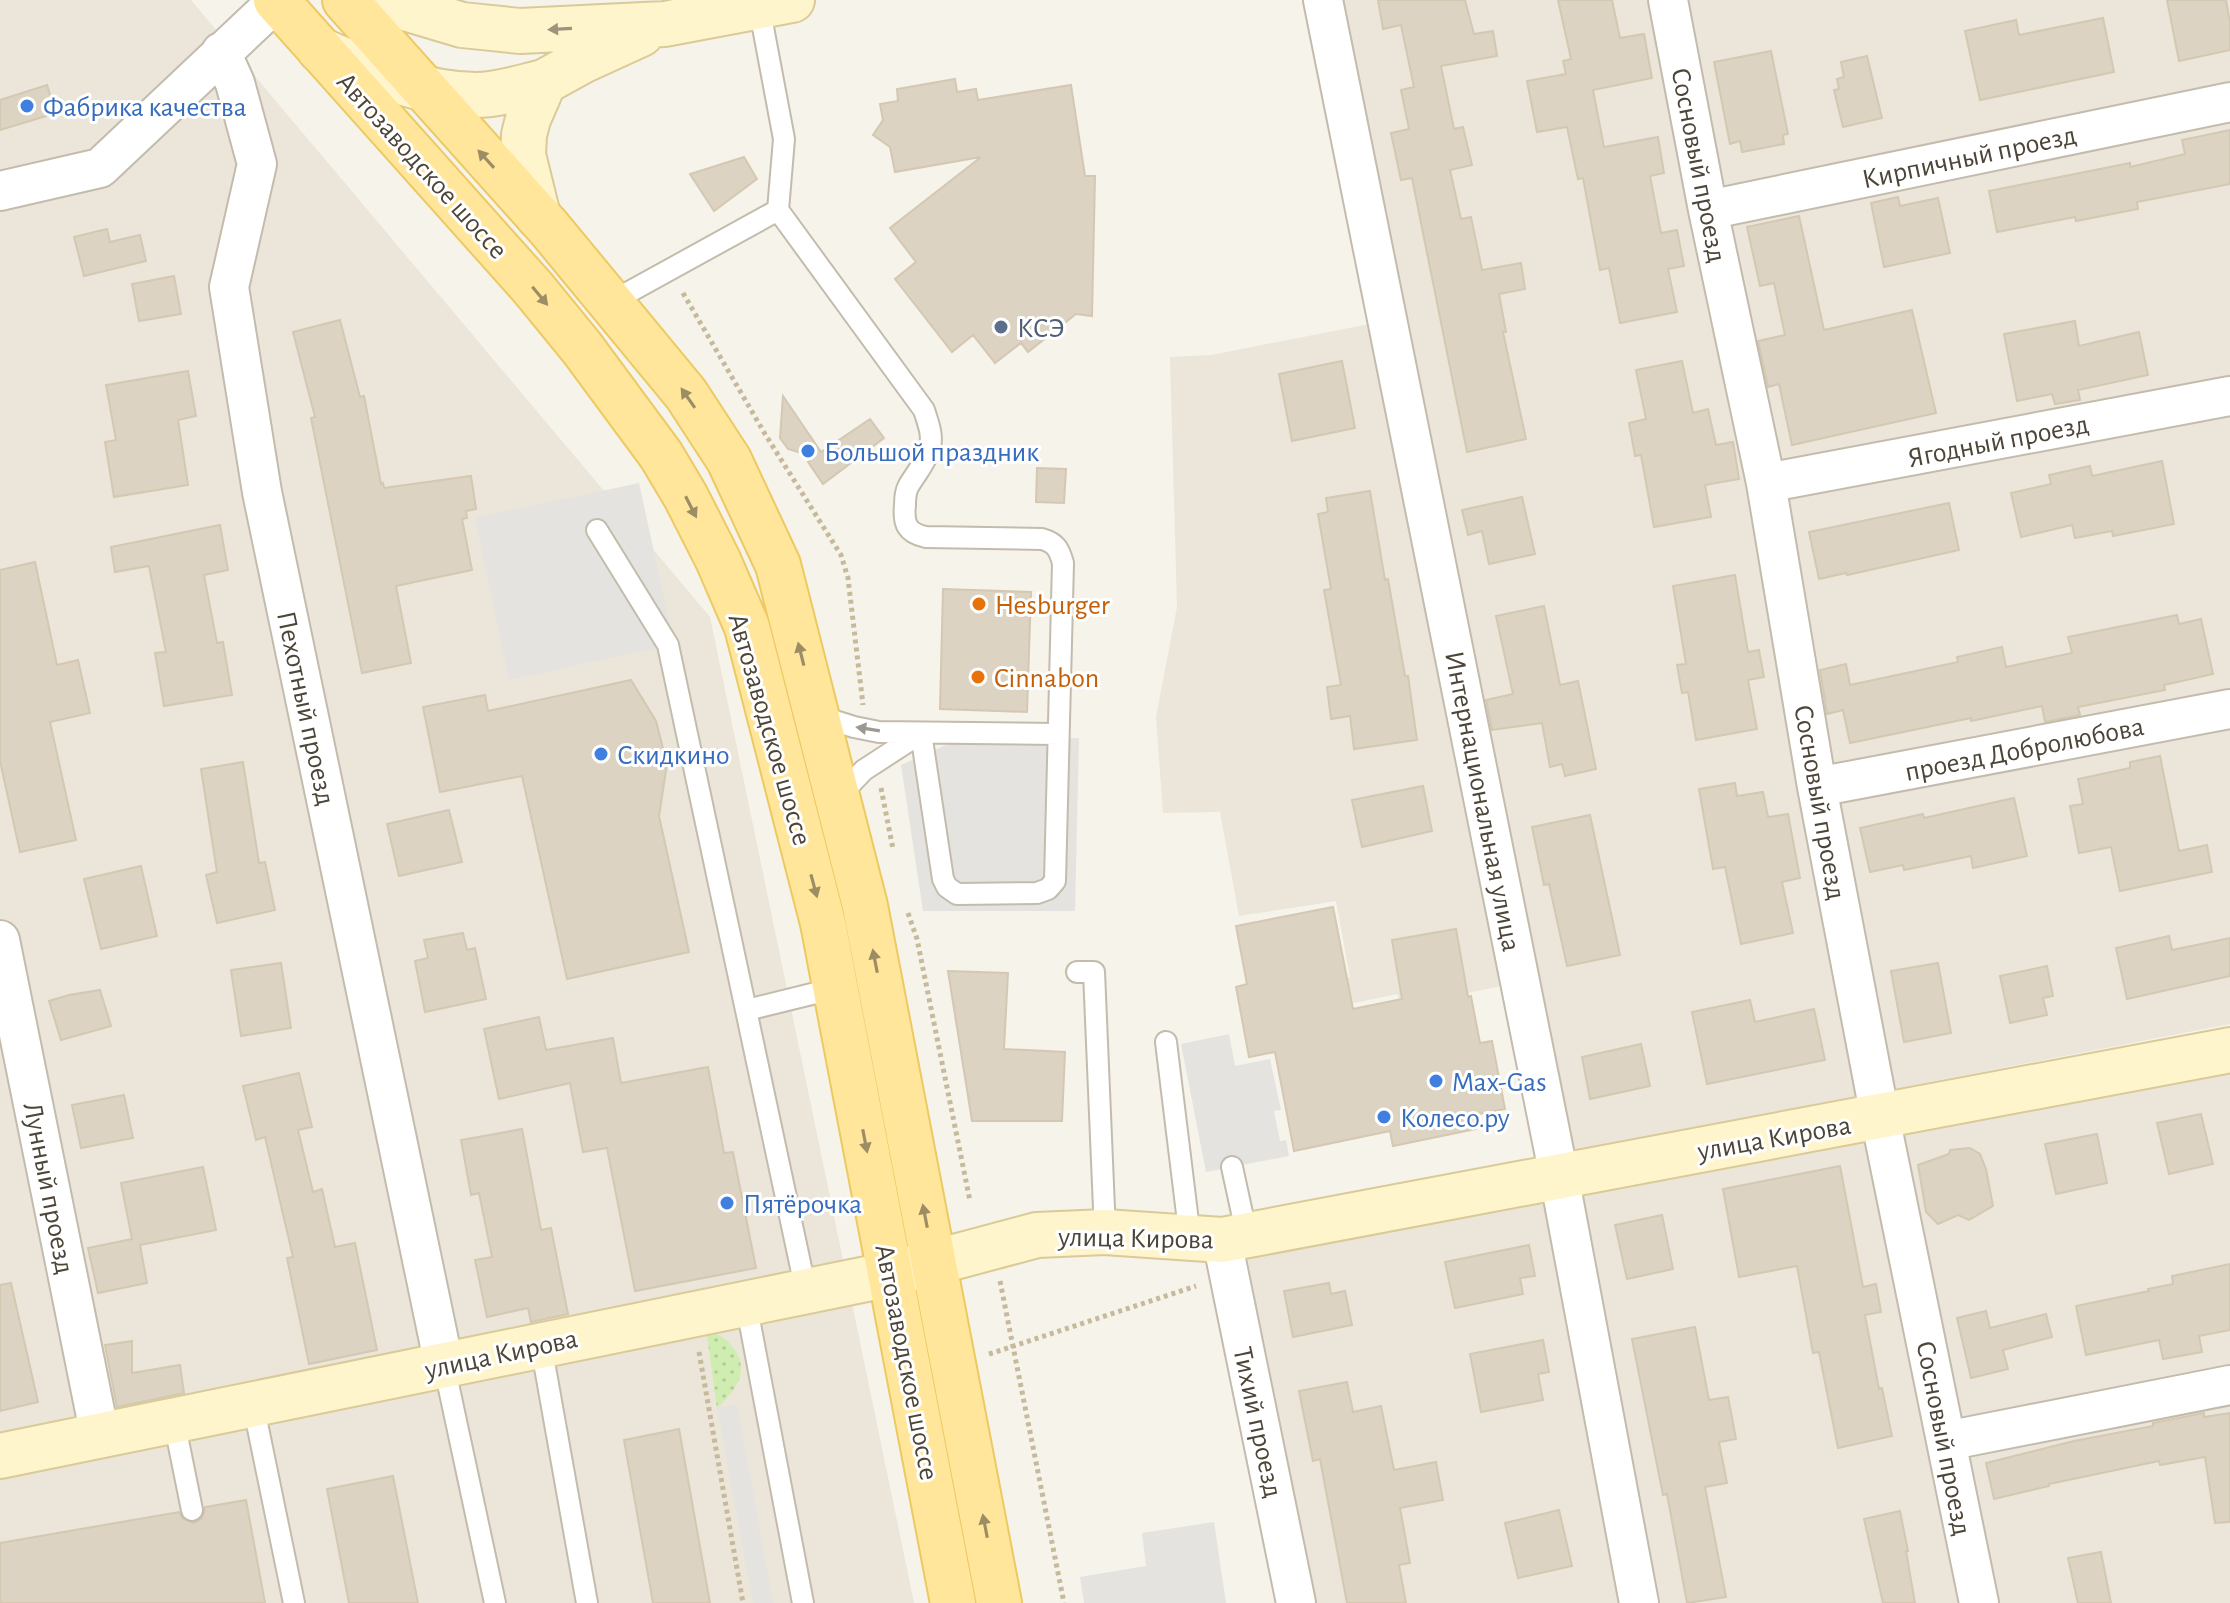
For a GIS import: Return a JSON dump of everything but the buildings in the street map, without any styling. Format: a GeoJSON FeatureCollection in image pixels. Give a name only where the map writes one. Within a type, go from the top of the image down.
{"type":"FeatureCollection","features":[{"type":"Feature","properties":{"kind":"main road","name":"Автозаводское шоссе"},"geometry":{"type":"LineString","coordinates":[[345,0],[538,216],[686,394],[729,460],[778,565],[865,906],[999,1603]]}},
{"type":"Feature","properties":{"kind":"main road","name":"Автозаводское шоссе"},"geometry":{"type":"LineString","coordinates":[[276,1],[563,324],[661,455],[718,560],[747,627],[823,923],[953,1603]]}},
{"type":"Feature","properties":{"kind":"street"},"geometry":{"type":"LineString","coordinates":[[378,0],[462,25],[520,31],[665,24],[776,3]]}},
{"type":"Feature","properties":{"kind":"street","name":"Интернациональная улица"},"geometry":{"type":"LineString","coordinates":[[1323,0],[1559,1176],[1639,1603]]}},
{"type":"Feature","properties":{"kind":"street","name":"Сосновый проезд"},"geometry":{"type":"LineString","coordinates":[[1668,0],[1708,210],[1766,483],[1817,787],[1880,1117],[1979,1603]]}},
{"type":"Feature","properties":{"kind":"street"},"geometry":{"type":"LineString","coordinates":[[0,191],[100,168],[276,1]]}},
{"type":"Feature","properties":{"kind":"street"},"geometry":{"type":"LineString","coordinates":[[320,50],[363,69],[423,89],[477,95],[544,82],[582,61],[665,24]]}},
{"type":"Feature","properties":{"kind":"street","name":"Пехотный проезд"},"geometry":{"type":"LineString","coordinates":[[221,52],[235,83],[257,164],[229,287],[262,492],[444,1365]]}},
{"type":"Feature","properties":{"kind":"street"},"geometry":{"type":"LineString","coordinates":[[538,216],[523,155],[528,119],[544,82]]}},
{"type":"Feature","properties":{"kind":"street","name":"Кирпичный проезд"},"geometry":{"type":"LineString","coordinates":[[1708,210],[2230,102]]}},
{"type":"Feature","properties":{"kind":"street","name":"Ягодный проезд"},"geometry":{"type":"LineString","coordinates":[[1766,483],[2230,396]]}},
{"type":"Feature","properties":{"kind":"street","name":"проезд Добролюбова"},"geometry":{"type":"LineString","coordinates":[[1817,787],[2230,709]]}},
{"type":"Feature","properties":{"kind":"street","name":"Лунный проезд"},"geometry":{"type":"LineString","coordinates":[[0,940],[100,1436]]}},
{"type":"Feature","properties":{"kind":"street","name":"улица Кирова"},"geometry":{"type":"LineString","coordinates":[[0,1456],[891,1274],[1037,1235],[1105,1232],[1222,1247],[1559,1176],[2230,1050]]}},
{"type":"Feature","properties":{"kind":"street","name":"Тихий проезд"},"geometry":{"type":"LineString","coordinates":[[1222,1247],[1296,1603]]}},
{"type":"Feature","properties":{"kind":"street"},"geometry":{"type":"LineString","coordinates":[[1946,1441],[2230,1385]]}},
{"type":"Feature","properties":{"kind":"lane"},"geometry":{"type":"LineString","coordinates":[[776,3],[784,139],[778,210],[924,410],[931,432],[929,449],[906,490],[904,518],[909,529],[915,535],[926,537],[1042,539],[1053,542],[1063,563],[1055,881],[1048,889],[1037,893],[957,894],[947,887],[943,879],[921,733]]}},
{"type":"Feature","properties":{"kind":"lane"},"geometry":{"type":"LineString","coordinates":[[611,302],[778,210]]}},
{"type":"Feature","properties":{"kind":"lane"},"geometry":{"type":"LineString","coordinates":[[597,530],[668,645],[806,1291]]}},
{"type":"Feature","properties":{"kind":"lane"},"geometry":{"type":"LineString","coordinates":[[816,715],[879,732],[1058,734]]}},
{"type":"Feature","properties":{"kind":"lane"},"geometry":{"type":"LineString","coordinates":[[837,798],[864,770],[921,733]]}},
{"type":"Feature","properties":{"kind":"lane"},"geometry":{"type":"LineString","coordinates":[[1077,972],[1094,972],[1105,1232]]}},
{"type":"Feature","properties":{"kind":"lane"},"geometry":{"type":"LineString","coordinates":[[747,1010],[836,988]]}},
{"type":"Feature","properties":{"kind":"lane"},"geometry":{"type":"LineString","coordinates":[[1166,1042],[1222,1247]]}},
{"type":"Feature","properties":{"kind":"lane"},"geometry":{"type":"LineString","coordinates":[[1222,1247],[1232,1167]]}},
{"type":"Feature","properties":{"kind":"lane"},"geometry":{"type":"LineString","coordinates":[[746,1303],[803,1603]]}},
{"type":"Feature","properties":{"kind":"lane"},"geometry":{"type":"LineString","coordinates":[[541,1345],[587,1603]]}},
{"type":"Feature","properties":{"kind":"lane"},"geometry":{"type":"LineString","coordinates":[[444,1365],[495,1603]]}},
{"type":"Feature","properties":{"kind":"lane"},"geometry":{"type":"LineString","coordinates":[[253,1404],[294,1603]]}},
{"type":"Feature","properties":{"kind":"lane"},"geometry":{"type":"LineString","coordinates":[[174,1421],[192,1510]]}},
{"type":"Feature","properties":{"kind":"path"},"geometry":{"type":"LineString","coordinates":[[876,761],[893,851]]}},
{"type":"Feature","properties":{"kind":"path"},"geometry":{"type":"LineString","coordinates":[[907,910],[917,939],[970,1201]]}},
{"type":"Feature","properties":{"kind":"path"},"geometry":{"type":"LineString","coordinates":[[988,1354],[1013,1347],[1222,1247]]}},
{"type":"Feature","properties":{"kind":"path"},"geometry":{"type":"LineString","coordinates":[[998,1269],[1064,1603]]}},
{"type":"Feature","properties":{"kind":"path"},"geometry":{"type":"LineString","coordinates":[[692,1314],[743,1603]]}},
{"type":"Feature","properties":{"kind":"shaded area"},"geometry":{"type":"Polygon","coordinates":[[[0,0],[191,0],[710,617],[914,1603],[0,1603],[0,0]]]}},
{"type":"Feature","properties":{"kind":"shaded area"},"geometry":{"type":"Polygon","coordinates":[[[1343,0],[2230,0],[2230,1024],[1562,1153],[1526,981],[1403,1006],[1397,994],[1335,1007],[1330,982],[1350,977],[1336,901],[1239,916],[1220,812],[1163,813],[1156,717],[1177,607],[1170,357],[1211,355],[1405,317],[1343,0]]]}},
{"type":"Feature","properties":{"kind":"shaded area"},"geometry":{"type":"Polygon","coordinates":[[[639,483],[674,644],[509,680],[475,518],[639,483]]]}},
{"type":"Feature","properties":{"kind":"shaded area"},"geometry":{"type":"Polygon","coordinates":[[[1079,738],[1075,911],[923,911],[901,765],[959,739],[1079,738]]]}},
{"type":"Feature","properties":{"kind":"shaded area"},"geometry":{"type":"Polygon","coordinates":[[[1229,1034],[1235,1066],[1270,1059],[1281,1110],[1274,1111],[1280,1141],[1286,1140],[1289,1156],[1206,1172],[1181,1044],[1229,1034]]]}},
{"type":"Feature","properties":{"kind":"shaded area"},"geometry":{"type":"Polygon","coordinates":[[[2230,1066],[2230,1603],[1312,1603],[1246,1251],[2230,1066]]]}},
{"type":"Feature","properties":{"kind":"shaded area"},"geometry":{"type":"Polygon","coordinates":[[[737,1404],[773,1603],[753,1603],[717,1408],[737,1404]]]}},
{"type":"Feature","properties":{"kind":"shaded area"},"geometry":{"type":"Polygon","coordinates":[[[1214,1522],[1226,1603],[1084,1603],[1080,1577],[1146,1566],[1142,1533],[1214,1522]]]}},
{"type":"Feature","properties":{"kind":"green space"},"geometry":{"type":"Polygon","coordinates":[[[710,1333],[720,1335],[732,1346],[738,1355],[741,1371],[736,1386],[717,1408],[707,1336],[710,1333]]]}},
{"type":"Feature","properties":{"kind":"place","name":"Фабрика качества"},"geometry":{"type":"Point","coordinates":[27,106]}},
{"type":"Feature","properties":{"kind":"place","name":"КСЭ"},"geometry":{"type":"Point","coordinates":[1001,327]}},
{"type":"Feature","properties":{"kind":"place","name":"Большой праздник"},"geometry":{"type":"Point","coordinates":[808,451]}},
{"type":"Feature","properties":{"kind":"place","name":"Hesburger"},"geometry":{"type":"Point","coordinates":[979,604]}},
{"type":"Feature","properties":{"kind":"place","name":"Cinnabon"},"geometry":{"type":"Point","coordinates":[978,677]}},
{"type":"Feature","properties":{"kind":"place","name":"Скидкино"},"geometry":{"type":"Point","coordinates":[601,754]}},
{"type":"Feature","properties":{"kind":"place","name":"Max-Gas"},"geometry":{"type":"Point","coordinates":[1436,1081]}},
{"type":"Feature","properties":{"kind":"place","name":"Колесо.ру"},"geometry":{"type":"Point","coordinates":[1384,1117]}},
{"type":"Feature","properties":{"kind":"place","name":"Пятёрочка"},"geometry":{"type":"Point","coordinates":[727,1203]}}]}
